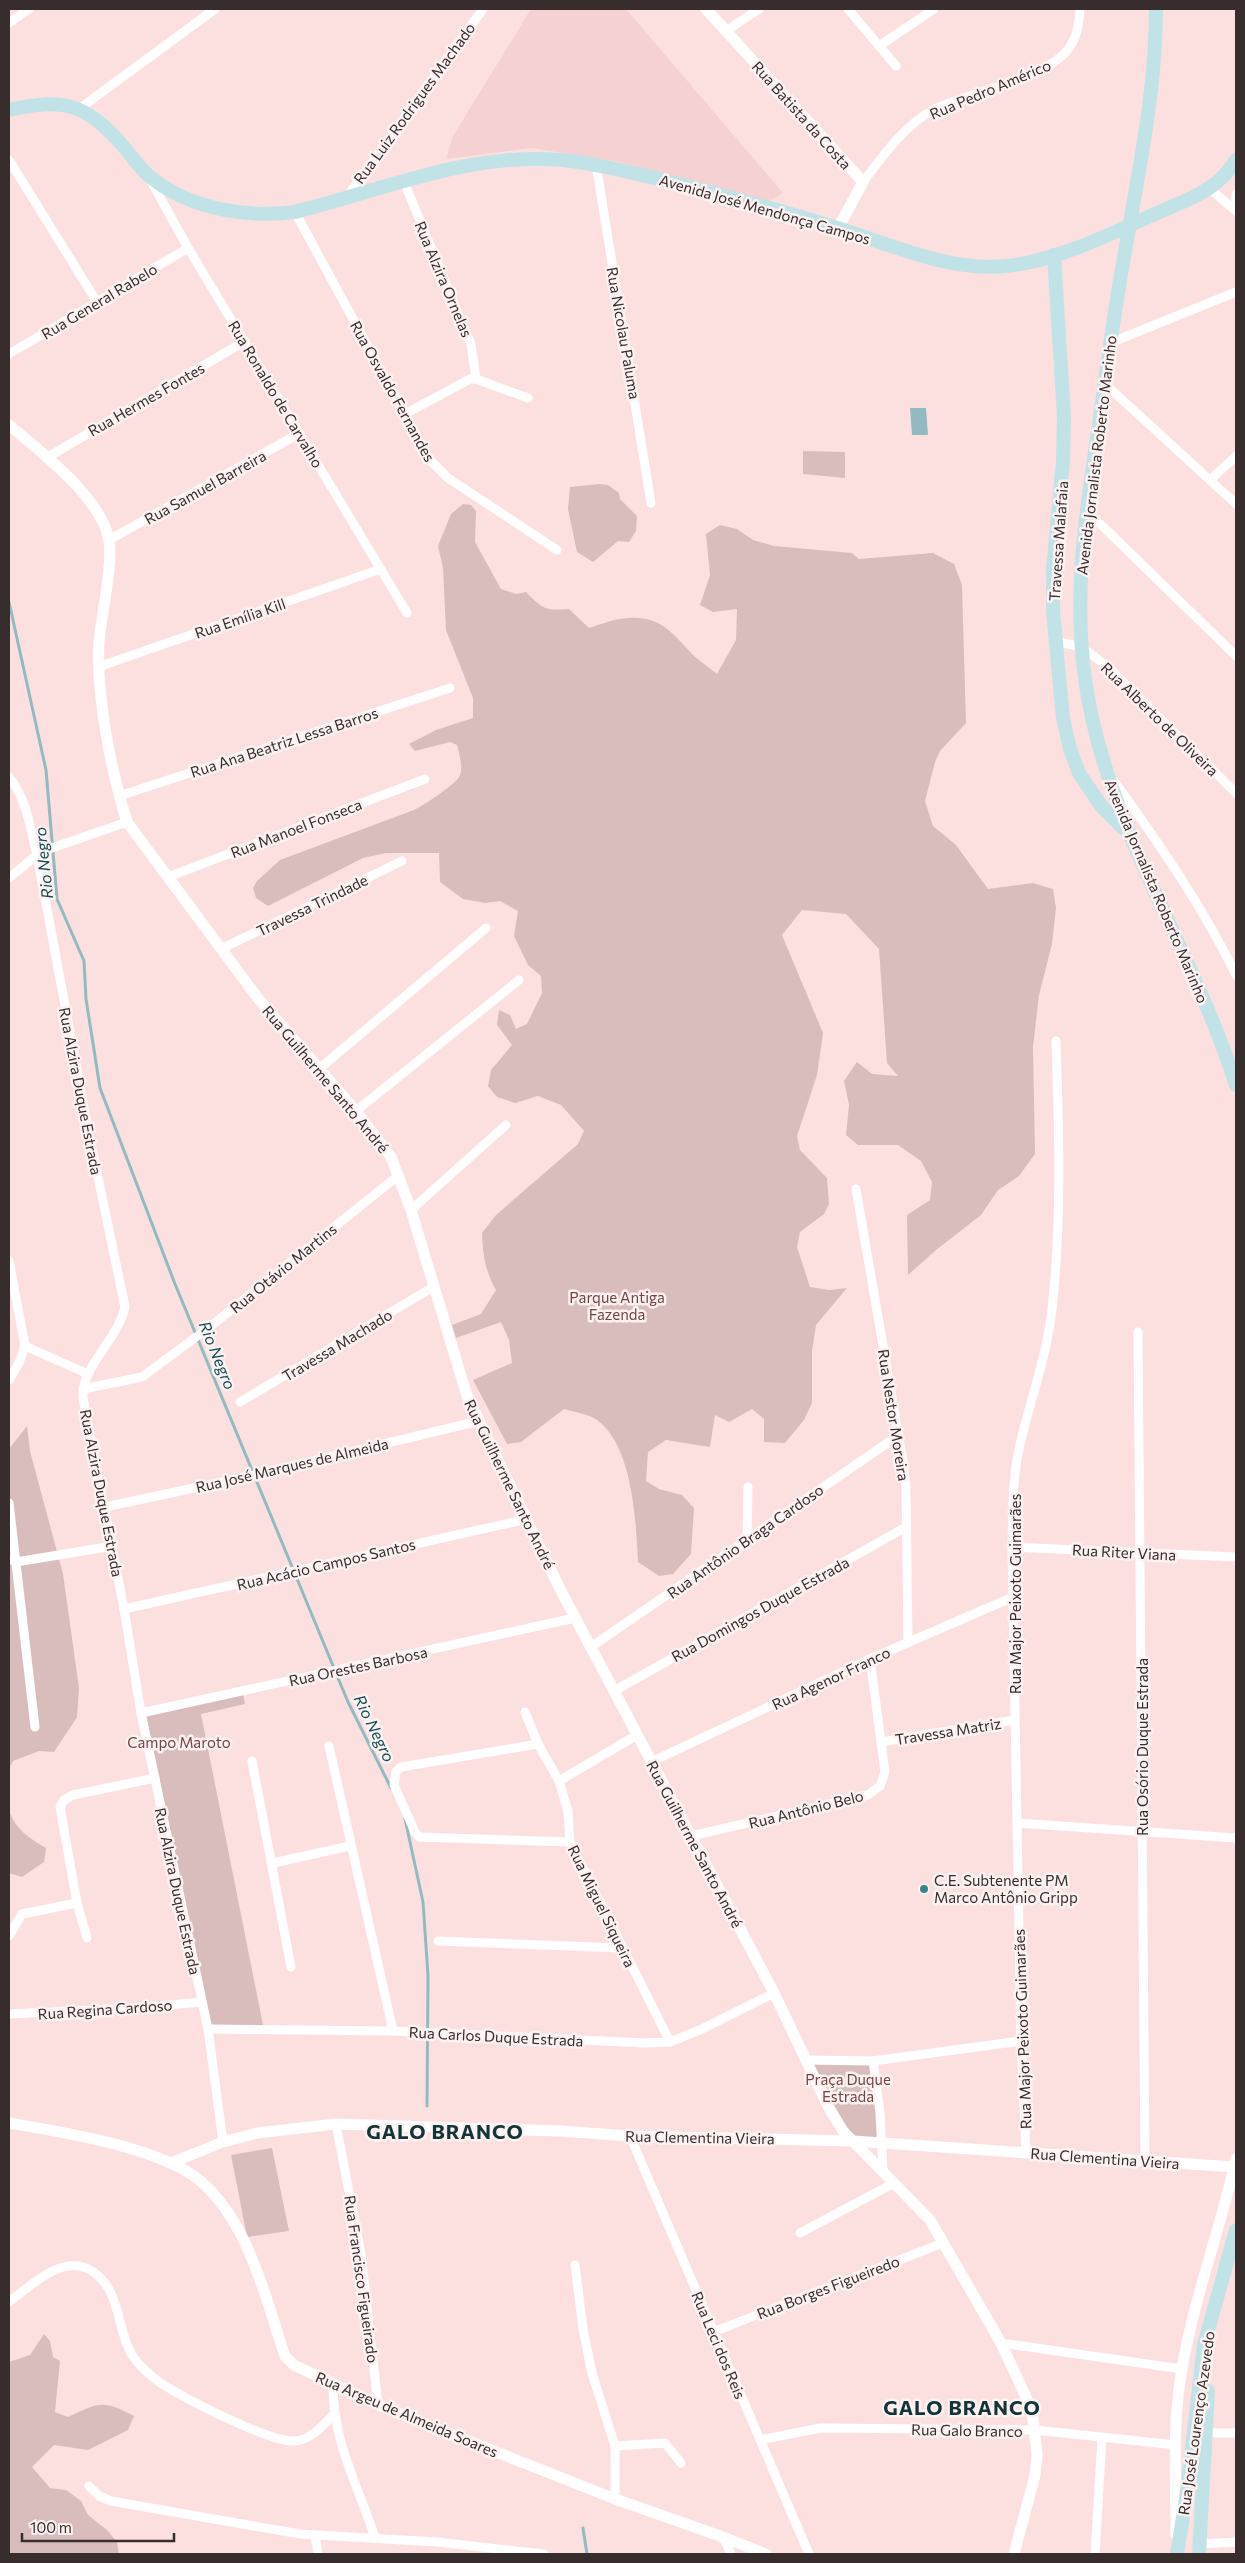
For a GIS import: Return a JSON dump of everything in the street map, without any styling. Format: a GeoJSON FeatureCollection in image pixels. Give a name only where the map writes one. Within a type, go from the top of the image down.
{"type":"FeatureCollection","features":[{"type":"Feature","properties":{"kind":"main road","name":"Avenida Jornalista Roberto Marinho"},"geometry":{"type":"LineString","coordinates":[[1156,9],[1151,92],[1110,343],[1086,510],[1079,582],[1082,647],[1090,707],[1104,768],[1131,837],[1190,966],[1236,1086]]}},
{"type":"Feature","properties":{"kind":"main road","name":"Avenida José Mendonça Campos"},"geometry":{"type":"LineString","coordinates":[[9,110],[51,103],[79,109],[107,128],[147,174],[168,189],[192,200],[224,210],[270,215],[295,212],[464,166],[499,160],[532,158],[596,164],[719,193],[919,254],[980,267],[1006,266],[1054,255],[1129,226],[1210,189],[1229,171],[1236,160]]}},
{"type":"Feature","properties":{"kind":"main road","name":"Travessa Malafaia"},"geometry":{"type":"LineString","coordinates":[[1054,255],[1064,417],[1062,468],[1053,571],[1054,641],[1063,718],[1070,749],[1079,773],[1102,807],[1131,837]]}},
{"type":"Feature","properties":{"kind":"main road"},"geometry":{"type":"LineString","coordinates":[[1211,2318],[1236,2230]]}},
{"type":"Feature","properties":{"kind":"main road","name":"Rua José Lourenço Azevedo"},"geometry":{"type":"LineString","coordinates":[[1199,2549],[1211,2318]]}},
{"type":"Feature","properties":{"kind":"main road","name":"Rua José Lourenço Azevedo"},"geometry":{"type":"LineString","coordinates":[[1176,2554],[1186,2499],[1204,2344],[1211,2318]]}},
{"type":"Feature","properties":{"kind":"street"},"geometry":{"type":"LineString","coordinates":[[9,23],[29,9]]}},
{"type":"Feature","properties":{"kind":"street"},"geometry":{"type":"LineString","coordinates":[[79,109],[216,9]]}},
{"type":"Feature","properties":{"kind":"street","name":"Rua Luiz Rodrigues Machado"},"geometry":{"type":"LineString","coordinates":[[346,198],[483,9]]}},
{"type":"Feature","properties":{"kind":"street","name":"Rua Batista da Costa"},"geometry":{"type":"LineString","coordinates":[[706,9],[863,182],[838,228]]}},
{"type":"Feature","properties":{"kind":"street"},"geometry":{"type":"LineString","coordinates":[[726,31],[759,9]]}},
{"type":"Feature","properties":{"kind":"street"},"geometry":{"type":"LineString","coordinates":[[848,9],[896,66]]}},
{"type":"Feature","properties":{"kind":"street"},"geometry":{"type":"LineString","coordinates":[[879,46],[934,9]]}},
{"type":"Feature","properties":{"kind":"street","name":"Rua Pedro Américo"},"geometry":{"type":"LineString","coordinates":[[863,182],[886,152],[934,110],[1040,71],[1060,59],[1071,46],[1078,32],[1080,9]]}},
{"type":"Feature","properties":{"kind":"street"},"geometry":{"type":"LineString","coordinates":[[9,160],[97,302]]}},
{"type":"Feature","properties":{"kind":"street","name":"Rua Nicolau Paluma"},"geometry":{"type":"LineString","coordinates":[[596,164],[651,503]]}},
{"type":"Feature","properties":{"kind":"street","name":"Rua Ronaldo de Carvalho"},"geometry":{"type":"LineString","coordinates":[[147,174],[188,248],[407,613]]}},
{"type":"Feature","properties":{"kind":"street","name":"Rua Alzira Ornelas"},"geometry":{"type":"LineString","coordinates":[[404,182],[470,344],[476,378]]}},
{"type":"Feature","properties":{"kind":"street"},"geometry":{"type":"LineString","coordinates":[[1210,189],[1236,210]]}},
{"type":"Feature","properties":{"kind":"street"},"geometry":{"type":"LineString","coordinates":[[1236,194],[1236,210]]}},
{"type":"Feature","properties":{"kind":"street","name":"Rua Osvaldo Fernandes"},"geometry":{"type":"LineString","coordinates":[[295,212],[429,459],[438,471],[557,550]]}},
{"type":"Feature","properties":{"kind":"street","name":"Rua General Rabelo"},"geometry":{"type":"LineString","coordinates":[[9,354],[188,248]]}},
{"type":"Feature","properties":{"kind":"street"},"geometry":{"type":"LineString","coordinates":[[1110,343],[1236,292]]}},
{"type":"Feature","properties":{"kind":"street","name":"Rua Hermes Fontes"},"geometry":{"type":"LineString","coordinates":[[48,457],[245,341]]}},
{"type":"Feature","properties":{"kind":"street"},"geometry":{"type":"LineString","coordinates":[[405,414],[458,384],[476,378],[528,398]]}},
{"type":"Feature","properties":{"kind":"street"},"geometry":{"type":"LineString","coordinates":[[1105,384],[1211,479],[1236,504]]}},
{"type":"Feature","properties":{"kind":"street"},"geometry":{"type":"LineString","coordinates":[[9,425],[48,457],[70,479],[91,504],[109,540]]}},
{"type":"Feature","properties":{"kind":"street","name":"Rua Samuel Barreira"},"geometry":{"type":"LineString","coordinates":[[109,540],[300,433]]}},
{"type":"Feature","properties":{"kind":"street"},"geometry":{"type":"LineString","coordinates":[[1211,479],[1236,456]]}},
{"type":"Feature","properties":{"kind":"street"},"geometry":{"type":"LineString","coordinates":[[1086,510],[1236,656]]}},
{"type":"Feature","properties":{"kind":"street","name":"Rua Guilherme Santo André"},"geometry":{"type":"LineString","coordinates":[[109,540],[98,667],[99,687],[119,796],[127,822],[257,997],[382,1142],[399,1176],[411,1210],[467,1396],[576,1618],[774,1993],[828,2106],[853,2141],[930,2220],[1001,2343],[1032,2410],[1035,2430],[1035,2475],[1014,2554]]}},
{"type":"Feature","properties":{"kind":"street","name":"Rua Emília Kill"},"geometry":{"type":"LineString","coordinates":[[98,667],[381,569]]}},
{"type":"Feature","properties":{"kind":"street"},"geometry":{"type":"LineString","coordinates":[[1054,641],[1082,647]]}},
{"type":"Feature","properties":{"kind":"street","name":"Rua Alberto de Oliveira"},"geometry":{"type":"LineString","coordinates":[[1082,647],[1108,667],[1236,793]]}},
{"type":"Feature","properties":{"kind":"street","name":"Rua Ana Beatriz Lessa Barros"},"geometry":{"type":"LineString","coordinates":[[119,796],[450,688]]}},
{"type":"Feature","properties":{"kind":"street"},"geometry":{"type":"LineString","coordinates":[[1104,768],[1147,827],[1214,934],[1236,975]]}},
{"type":"Feature","properties":{"kind":"street","name":"Rua Alzira Duque Estrada"},"geometry":{"type":"LineString","coordinates":[[9,777],[19,793],[26,811],[37,855],[88,1129],[125,1307],[123,1319],[114,1336],[88,1374],[83,1389],[124,1609],[141,1713],[208,2029],[223,2142]]}},
{"type":"Feature","properties":{"kind":"street","name":"Rua Manoel Fonseca"},"geometry":{"type":"LineString","coordinates":[[168,877],[424,779]]}},
{"type":"Feature","properties":{"kind":"street"},"geometry":{"type":"LineString","coordinates":[[9,878],[37,855],[49,849],[127,822]]}},
{"type":"Feature","properties":{"kind":"street","name":"Travessa Trindade"},"geometry":{"type":"LineString","coordinates":[[221,949],[402,861]]}},
{"type":"Feature","properties":{"kind":"street"},"geometry":{"type":"LineString","coordinates":[[319,1069],[486,928]]}},
{"type":"Feature","properties":{"kind":"street"},"geometry":{"type":"LineString","coordinates":[[356,1111],[518,980]]}},
{"type":"Feature","properties":{"kind":"street","name":"Rua Major Peixoto Guimarães"},"geometry":{"type":"LineString","coordinates":[[1026,2152],[1021,2042],[1012,1547],[1015,1475],[1020,1446],[1040,1372],[1052,1309],[1060,1165],[1056,1040]]}},
{"type":"Feature","properties":{"kind":"street"},"geometry":{"type":"LineString","coordinates":[[411,1210],[506,1125]]}},
{"type":"Feature","properties":{"kind":"street","name":"Rua Otávio Martins"},"geometry":{"type":"LineString","coordinates":[[83,1389],[142,1376],[211,1326],[399,1176]]}},
{"type":"Feature","properties":{"kind":"street","name":"Rua Nestor Moreira"},"geometry":{"type":"LineString","coordinates":[[856,1189],[899,1435],[906,1488],[908,1643]]}},
{"type":"Feature","properties":{"kind":"street"},"geometry":{"type":"LineString","coordinates":[[9,1260],[26,1346],[19,1364],[9,1380]]}},
{"type":"Feature","properties":{"kind":"street","name":"Travessa Machado"},"geometry":{"type":"LineString","coordinates":[[240,1402],[433,1287]]}},
{"type":"Feature","properties":{"kind":"street","name":"Rua Osório Duque Estrada"},"geometry":{"type":"LineString","coordinates":[[1138,1332],[1145,2161]]}},
{"type":"Feature","properties":{"kind":"street"},"geometry":{"type":"LineString","coordinates":[[26,1346],[88,1374]]}},
{"type":"Feature","properties":{"kind":"street","name":"Rua José Marques de Almeida"},"geometry":{"type":"LineString","coordinates":[[105,1507],[250,1476],[479,1421]]}},
{"type":"Feature","properties":{"kind":"street","name":"Rua Antônio Braga Cardoso"},"geometry":{"type":"LineString","coordinates":[[591,1647],[899,1435]]}},
{"type":"Feature","properties":{"kind":"street"},"geometry":{"type":"LineString","coordinates":[[747,1540],[748,1487]]}},
{"type":"Feature","properties":{"kind":"street"},"geometry":{"type":"LineString","coordinates":[[9,1503],[12,1560],[34,1727]]}},
{"type":"Feature","properties":{"kind":"street","name":"Rua Acácio Campos Santos"},"geometry":{"type":"LineString","coordinates":[[124,1609],[528,1519]]}},
{"type":"Feature","properties":{"kind":"street","name":"Rua Domingos Duque Estrada"},"geometry":{"type":"LineString","coordinates":[[614,1690],[906,1527]]}},
{"type":"Feature","properties":{"kind":"street"},"geometry":{"type":"LineString","coordinates":[[12,1560],[112,1546]]}},
{"type":"Feature","properties":{"kind":"street","name":"Rua Riter Viana"},"geometry":{"type":"LineString","coordinates":[[1012,1547],[1236,1557]]}},
{"type":"Feature","properties":{"kind":"street","name":"Rua Agenor Franco"},"geometry":{"type":"LineString","coordinates":[[652,1762],[870,1659],[1013,1597]]}},
{"type":"Feature","properties":{"kind":"street","name":"Rua Orestes Barbosa"},"geometry":{"type":"LineString","coordinates":[[141,1713],[576,1618]]}},
{"type":"Feature","properties":{"kind":"street","name":"Rua Antônio Belo"},"geometry":{"type":"LineString","coordinates":[[691,1836],[868,1795],[880,1786],[884,1781],[881,1742],[870,1659]]}},
{"type":"Feature","properties":{"kind":"street","name":"Rua Miguel Siqueira"},"geometry":{"type":"LineString","coordinates":[[525,1712],[538,1744],[559,1781],[568,1811],[570,1842],[670,2042]]}},
{"type":"Feature","properties":{"kind":"street","name":"Travessa Matriz"},"geometry":{"type":"LineString","coordinates":[[881,1742],[1015,1720]]}},
{"type":"Feature","properties":{"kind":"street"},"geometry":{"type":"LineString","coordinates":[[559,1781],[637,1734]]}},
{"type":"Feature","properties":{"kind":"street"},"geometry":{"type":"LineString","coordinates":[[538,1744],[401,1767],[396,1772],[394,1785],[419,1837],[570,1842]]}},
{"type":"Feature","properties":{"kind":"street"},"geometry":{"type":"LineString","coordinates":[[329,1746],[393,2030]]}},
{"type":"Feature","properties":{"kind":"street"},"geometry":{"type":"LineString","coordinates":[[252,1761],[273,1863],[291,1967]]}},
{"type":"Feature","properties":{"kind":"street"},"geometry":{"type":"LineString","coordinates":[[87,1938],[77,1903],[60,1814],[64,1800],[73,1795],[155,1778]]}},
{"type":"Feature","properties":{"kind":"street"},"geometry":{"type":"LineString","coordinates":[[1017,1823],[1236,1838]]}},
{"type":"Feature","properties":{"kind":"street"},"geometry":{"type":"LineString","coordinates":[[273,1863],[350,1846]]}},
{"type":"Feature","properties":{"kind":"street"},"geometry":{"type":"LineString","coordinates":[[9,1936],[22,1914],[77,1903]]}},
{"type":"Feature","properties":{"kind":"street"},"geometry":{"type":"LineString","coordinates":[[438,1941],[622,1948]]}},
{"type":"Feature","properties":{"kind":"street","name":"Rua Carlos Duque Estrada"},"geometry":{"type":"LineString","coordinates":[[208,2029],[393,2030],[644,2043],[670,2042],[702,2029],[774,1993]]}},
{"type":"Feature","properties":{"kind":"street","name":"Rua Regina Cardoso"},"geometry":{"type":"LineString","coordinates":[[9,2014],[125,2009],[202,2002]]}},
{"type":"Feature","properties":{"kind":"street"},"geometry":{"type":"LineString","coordinates":[[805,2060],[873,2061],[1021,2042]]}},
{"type":"Feature","properties":{"kind":"street"},"geometry":{"type":"LineString","coordinates":[[873,2061],[882,2143],[883,2171]]}},
{"type":"Feature","properties":{"kind":"street","name":"Rua Argeu de Almeida Soares"},"geometry":{"type":"LineString","coordinates":[[9,2123],[102,2142],[171,2162],[195,2177],[214,2196],[234,2223],[249,2251],[285,2356],[294,2366],[378,2405],[615,2499],[766,2554]]}},
{"type":"Feature","properties":{"kind":"street","name":"Rua Clementina Vieira"},"geometry":{"type":"LineString","coordinates":[[171,2162],[223,2142],[257,2133],[336,2124],[551,2130],[630,2136],[853,2141],[1145,2161],[1235,2163]]}},
{"type":"Feature","properties":{"kind":"street","name":"Rua Francisco Figueirado"},"geometry":{"type":"LineString","coordinates":[[336,2124],[361,2254],[378,2405]]}},
{"type":"Feature","properties":{"kind":"street","name":"Rua Leci dos Reis"},"geometry":{"type":"LineString","coordinates":[[630,2136],[809,2554]]}},
{"type":"Feature","properties":{"kind":"street"},"geometry":{"type":"LineString","coordinates":[[1176,2554],[1177,2401],[1194,2315],[1235,2163]]}},
{"type":"Feature","properties":{"kind":"street"},"geometry":{"type":"LineString","coordinates":[[800,2233],[894,2183]]}},
{"type":"Feature","properties":{"kind":"street","name":"Rua Borges Figueiredo"},"geometry":{"type":"LineString","coordinates":[[713,2332],[944,2243]]}},
{"type":"Feature","properties":{"kind":"street"},"geometry":{"type":"LineString","coordinates":[[576,2265],[583,2329],[592,2372],[615,2446],[615,2499]]}},
{"type":"Feature","properties":{"kind":"street"},"geometry":{"type":"LineString","coordinates":[[9,2302],[56,2268],[76,2266],[91,2270],[102,2280],[113,2297],[126,2343],[134,2358],[145,2371],[159,2382],[248,2426],[294,2441],[306,2438],[318,2430],[334,2414]]}},
{"type":"Feature","properties":{"kind":"street"},"geometry":{"type":"LineString","coordinates":[[1001,2343],[1182,2369]]}},
{"type":"Feature","properties":{"kind":"street"},"geometry":{"type":"LineString","coordinates":[[332,2384],[339,2444],[362,2498],[375,2538]]}},
{"type":"Feature","properties":{"kind":"street","name":"Rua Galo Branco"},"geometry":{"type":"LineString","coordinates":[[760,2440],[820,2428],[1035,2430],[1176,2445]]}},
{"type":"Feature","properties":{"kind":"street"},"geometry":{"type":"LineString","coordinates":[[1204,2433],[1236,2433]]}},
{"type":"Feature","properties":{"kind":"street"},"geometry":{"type":"LineString","coordinates":[[1095,2554],[1102,2438]]}},
{"type":"Feature","properties":{"kind":"street"},"geometry":{"type":"LineString","coordinates":[[615,2446],[661,2442],[670,2446],[681,2463]]}},
{"type":"Feature","properties":{"kind":"street"},"geometry":{"type":"LineString","coordinates":[[88,2486],[98,2496],[128,2504],[315,2535],[437,2542],[544,2554]]}},
{"type":"Feature","properties":{"kind":"street"},"geometry":{"type":"LineString","coordinates":[[315,2535],[318,2554]]}},
{"type":"Feature","properties":{"kind":"street"},"geometry":{"type":"LineString","coordinates":[[723,2537],[730,2554]]}},
{"type":"Feature","properties":{"kind":"street"},"geometry":{"type":"LineString","coordinates":[[1199,2549],[1236,2542]]}},
{"type":"Feature","properties":{"kind":"shaded area"},"geometry":{"type":"Polygon","coordinates":[[[531,9],[626,9],[783,193],[769,201],[615,161],[531,148],[446,159],[453,136],[531,9]]]}},
{"type":"Feature","properties":{"kind":"green space"},"geometry":{"type":"Polygon","coordinates":[[[803,451],[845,452],[845,478],[803,474],[803,451]]]}},
{"type":"Feature","properties":{"kind":"green space"},"geometry":{"type":"Polygon","coordinates":[[[608,485],[619,493],[620,499],[637,516],[636,531],[629,542],[618,541],[593,562],[577,552],[568,509],[570,487],[608,485]]]}},
{"type":"Feature","properties":{"kind":"green space","name":"Parque Antiga Fazenda"},"geometry":{"type":"Polygon","coordinates":[[[463,504],[471,505],[476,511],[475,542],[501,589],[516,594],[526,592],[545,608],[555,610],[569,609],[589,628],[619,619],[643,618],[653,621],[669,630],[695,657],[717,674],[736,640],[737,609],[713,612],[700,605],[710,575],[706,534],[720,525],[737,529],[753,540],[774,546],[852,553],[859,559],[933,553],[954,564],[962,585],[966,723],[940,751],[935,762],[925,801],[933,826],[956,845],[988,889],[1033,883],[1053,889],[1056,908],[1052,944],[1039,995],[1033,1047],[1035,1154],[1019,1176],[998,1190],[981,1215],[936,1250],[908,1275],[907,1215],[930,1200],[932,1182],[921,1161],[898,1145],[858,1145],[846,1135],[849,1105],[844,1081],[857,1062],[872,1074],[898,1076],[887,1063],[879,949],[846,914],[802,910],[782,935],[823,1033],[817,1075],[797,1136],[800,1150],[827,1178],[829,1204],[824,1214],[800,1232],[797,1247],[810,1287],[829,1290],[847,1288],[816,1325],[812,1351],[812,1403],[804,1420],[785,1443],[764,1442],[764,1419],[752,1409],[729,1422],[715,1415],[710,1447],[666,1440],[648,1452],[646,1481],[659,1489],[682,1495],[694,1508],[691,1554],[673,1574],[659,1576],[638,1562],[634,1506],[630,1486],[618,1448],[609,1432],[594,1418],[564,1409],[521,1442],[507,1444],[473,1380],[512,1363],[509,1340],[501,1322],[456,1338],[452,1325],[481,1314],[496,1290],[485,1262],[482,1233],[496,1215],[578,1144],[584,1131],[561,1105],[538,1096],[515,1103],[497,1097],[488,1086],[491,1070],[512,1045],[497,1025],[499,1010],[510,1015],[516,1029],[527,1024],[542,993],[541,976],[528,965],[514,936],[518,911],[500,901],[485,903],[463,899],[440,882],[439,853],[386,853],[363,858],[268,906],[256,898],[253,888],[257,881],[280,860],[414,810],[438,795],[459,777],[461,765],[457,745],[450,742],[415,751],[409,744],[436,730],[473,718],[473,698],[446,630],[443,568],[438,546],[451,514],[463,504]]]}},
{"type":"Feature","properties":{"kind":"green space"},"geometry":{"type":"Polygon","coordinates":[[[27,1426],[30,1451],[63,1574],[79,1688],[77,1717],[54,1752],[39,1751],[13,1761],[9,1769],[9,1449],[27,1426]]]}},
{"type":"Feature","properties":{"kind":"green space","name":"Campo Maroto"},"geometry":{"type":"Polygon","coordinates":[[[243,1694],[245,1704],[201,1714],[263,2025],[211,2025],[146,1715],[243,1694]]]}},
{"type":"Feature","properties":{"kind":"green space"},"geometry":{"type":"Polygon","coordinates":[[[9,1810],[19,1828],[34,1841],[46,1848],[44,1862],[22,1877],[9,1873],[9,1810]]]}},
{"type":"Feature","properties":{"kind":"green space","name":"Praça Duque Estrada"},"geometry":{"type":"Polygon","coordinates":[[[805,2060],[870,2061],[882,2143],[853,2141],[805,2060]]]}},
{"type":"Feature","properties":{"kind":"green space"},"geometry":{"type":"Polygon","coordinates":[[[272,2148],[289,2231],[247,2237],[231,2155],[272,2148]]]}},
{"type":"Feature","properties":{"kind":"green space"},"geometry":{"type":"Polygon","coordinates":[[[44,2334],[50,2341],[53,2357],[60,2361],[55,2412],[68,2417],[94,2406],[107,2405],[134,2416],[128,2430],[88,2450],[54,2445],[32,2467],[50,2488],[66,2490],[81,2501],[88,2515],[107,2530],[117,2542],[119,2554],[9,2554],[9,2362],[30,2355],[44,2334]]]}},
{"type":"Feature","properties":{"kind":"water"},"geometry":{"type":"Polygon","coordinates":[[[910,408],[926,408],[928,435],[912,435],[910,408]]]}},
{"type":"Feature","properties":{"kind":"waterway","name":"Rio Negro"},"geometry":{"type":"LineString","coordinates":[[9,602],[46,770],[57,899],[84,961],[86,999],[100,1088],[175,1284],[348,1702],[391,1788]]}},
{"type":"Feature","properties":{"kind":"waterway","name":"Rio Negro"},"geometry":{"type":"LineString","coordinates":[[405,1819],[423,1902],[428,1976],[427,2106]]}},
{"type":"Feature","properties":{"kind":"waterway"},"geometry":{"type":"LineString","coordinates":[[583,2528],[587,2554]]}},
{"type":"Feature","properties":{"kind":"place","name":"C.E. Subtenente PM Marco Antônio Gripp"},"geometry":{"type":"Point","coordinates":[924,1889]}},
{"type":"Feature","properties":{"kind":"district","name":"GALO BRANCO"},"geometry":{"type":"Point","coordinates":[445,2131]}},
{"type":"Feature","properties":{"kind":"district","name":"GALO BRANCO"},"geometry":{"type":"Point","coordinates":[962,2407]}}]}
